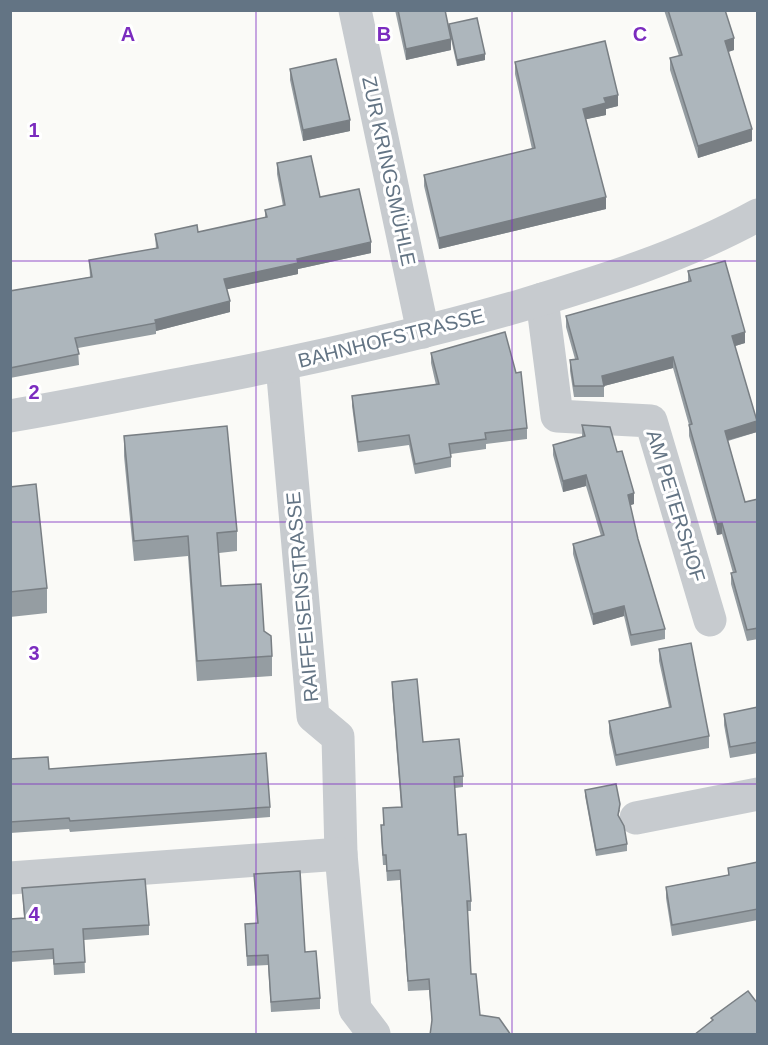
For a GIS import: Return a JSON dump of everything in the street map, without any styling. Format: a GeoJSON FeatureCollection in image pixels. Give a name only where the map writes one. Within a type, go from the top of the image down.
{"type":"FeatureCollection","features":[{"type":"Feature","properties":{"kind":"street","name":"ZUR KRINGSMÜHLE"},"geometry":{"type":"LineString","coordinates":[[355,10],[423,332]]}},
{"type":"Feature","properties":{"kind":"street","name":"BAHNHOFSTRASSE"},"geometry":{"type":"LineString","coordinates":[[10,416],[282,365],[375,345],[542,299],[639,268],[721,235],[758,216]]}},
{"type":"Feature","properties":{"kind":"street","name":"AM PETERSHOF"},"geometry":{"type":"LineString","coordinates":[[542,299],[556,416],[651,421],[710,620]]}},
{"type":"Feature","properties":{"kind":"street","name":"RAIFFEISENSTRASSE"},"geometry":{"type":"LineString","coordinates":[[282,365],[312,716],[338,737],[341,854],[355,1010],[374,1035]]}},
{"type":"Feature","properties":{"kind":"street"},"geometry":{"type":"LineString","coordinates":[[636,818],[758,794]]}},
{"type":"Feature","properties":{"kind":"street"},"geometry":{"type":"LineString","coordinates":[[10,878],[341,854]]}},
{"type":"Feature","properties":{"kind":"building"},"geometry":{"type":"Polygon","coordinates":[[[398,10],[445,10],[451,39],[406,49],[398,10]]]}},
{"type":"Feature","properties":{"kind":"building"},"geometry":{"type":"Polygon","coordinates":[[[668,10],[725,10],[734,38],[725,41],[752,129],[698,146],[670,58],[682,55],[668,10]]]}},
{"type":"Feature","properties":{"kind":"building"},"geometry":{"type":"Polygon","coordinates":[[[477,18],[485,54],[457,60],[449,24],[477,18]]]}},
{"type":"Feature","properties":{"kind":"building"},"geometry":{"type":"Polygon","coordinates":[[[605,41],[618,95],[604,98],[606,103],[583,109],[606,197],[439,238],[424,175],[535,148],[515,62],[605,41]]]}},
{"type":"Feature","properties":{"kind":"building"},"geometry":{"type":"Polygon","coordinates":[[[336,59],[350,120],[303,130],[290,69],[336,59]]]}},
{"type":"Feature","properties":{"kind":"building"},"geometry":{"type":"Polygon","coordinates":[[[311,156],[320,197],[359,189],[371,242],[297,259],[298,263],[224,279],[230,301],[155,320],[156,323],[75,338],[79,354],[10,368],[10,291],[92,277],[89,260],[158,248],[155,234],[197,225],[198,232],[267,217],[265,210],[285,205],[277,163],[311,156]]]}},
{"type":"Feature","properties":{"kind":"building"},"geometry":{"type":"Polygon","coordinates":[[[725,261],[745,332],[732,336],[757,421],[725,431],[745,502],[758,499],[758,628],[747,630],[731,573],[736,572],[722,523],[717,524],[689,425],[692,424],[673,357],[602,376],[604,386],[574,386],[570,360],[578,359],[566,316],[691,281],[688,271],[725,261]]]}},
{"type":"Feature","properties":{"kind":"building"},"geometry":{"type":"Polygon","coordinates":[[[505,332],[516,373],[521,372],[527,428],[485,433],[486,439],[449,444],[451,457],[415,464],[409,435],[358,442],[352,396],[439,384],[431,353],[505,332]]]}},
{"type":"Feature","properties":{"kind":"building"},"geometry":{"type":"Polygon","coordinates":[[[582,425],[610,427],[617,452],[622,451],[634,493],[628,495],[638,539],[665,629],[631,635],[624,606],[593,614],[573,544],[604,535],[586,475],[563,481],[553,445],[585,436],[582,425]]]}},
{"type":"Feature","properties":{"kind":"building"},"geometry":{"type":"Polygon","coordinates":[[[227,426],[237,531],[217,533],[221,586],[261,584],[264,631],[271,636],[272,656],[197,661],[188,536],[134,541],[124,436],[227,426]]]}},
{"type":"Feature","properties":{"kind":"building"},"geometry":{"type":"Polygon","coordinates":[[[36,484],[47,588],[10,592],[10,487],[36,484]]]}},
{"type":"Feature","properties":{"kind":"building"},"geometry":{"type":"Polygon","coordinates":[[[691,643],[709,736],[616,755],[609,721],[671,707],[659,649],[691,643]]]}},
{"type":"Feature","properties":{"kind":"building"},"geometry":{"type":"Polygon","coordinates":[[[417,679],[423,742],[459,739],[463,776],[454,777],[458,835],[466,834],[471,901],[467,901],[471,974],[476,974],[480,1015],[499,1018],[511,1035],[430,1035],[432,1020],[429,979],[408,981],[400,870],[387,871],[386,855],[383,855],[381,825],[384,825],[383,808],[402,807],[392,682],[417,679]]]}},
{"type":"Feature","properties":{"kind":"building"},"geometry":{"type":"Polygon","coordinates":[[[758,707],[758,742],[730,747],[724,714],[758,707]]]}},
{"type":"Feature","properties":{"kind":"building"},"geometry":{"type":"Polygon","coordinates":[[[266,753],[270,807],[70,821],[69,818],[10,822],[10,759],[48,757],[49,769],[266,753]]]}},
{"type":"Feature","properties":{"kind":"building"},"geometry":{"type":"Polygon","coordinates":[[[616,784],[620,804],[618,815],[624,826],[627,844],[596,850],[585,790],[616,784]]]}},
{"type":"Feature","properties":{"kind":"building"},"geometry":{"type":"Polygon","coordinates":[[[758,862],[758,909],[672,925],[666,887],[729,875],[728,868],[758,862]]]}},
{"type":"Feature","properties":{"kind":"building"},"geometry":{"type":"Polygon","coordinates":[[[300,871],[305,952],[316,951],[320,998],[271,1002],[268,955],[247,956],[245,924],[258,923],[254,874],[300,871]]]}},
{"type":"Feature","properties":{"kind":"building"},"geometry":{"type":"Polygon","coordinates":[[[145,879],[149,925],[83,929],[85,962],[54,964],[53,949],[10,952],[10,919],[25,918],[22,888],[145,879]]]}},
{"type":"Feature","properties":{"kind":"building"},"geometry":{"type":"Polygon","coordinates":[[[748,991],[758,1004],[758,1035],[694,1035],[713,1020],[711,1018],[748,991]]]}}]}
